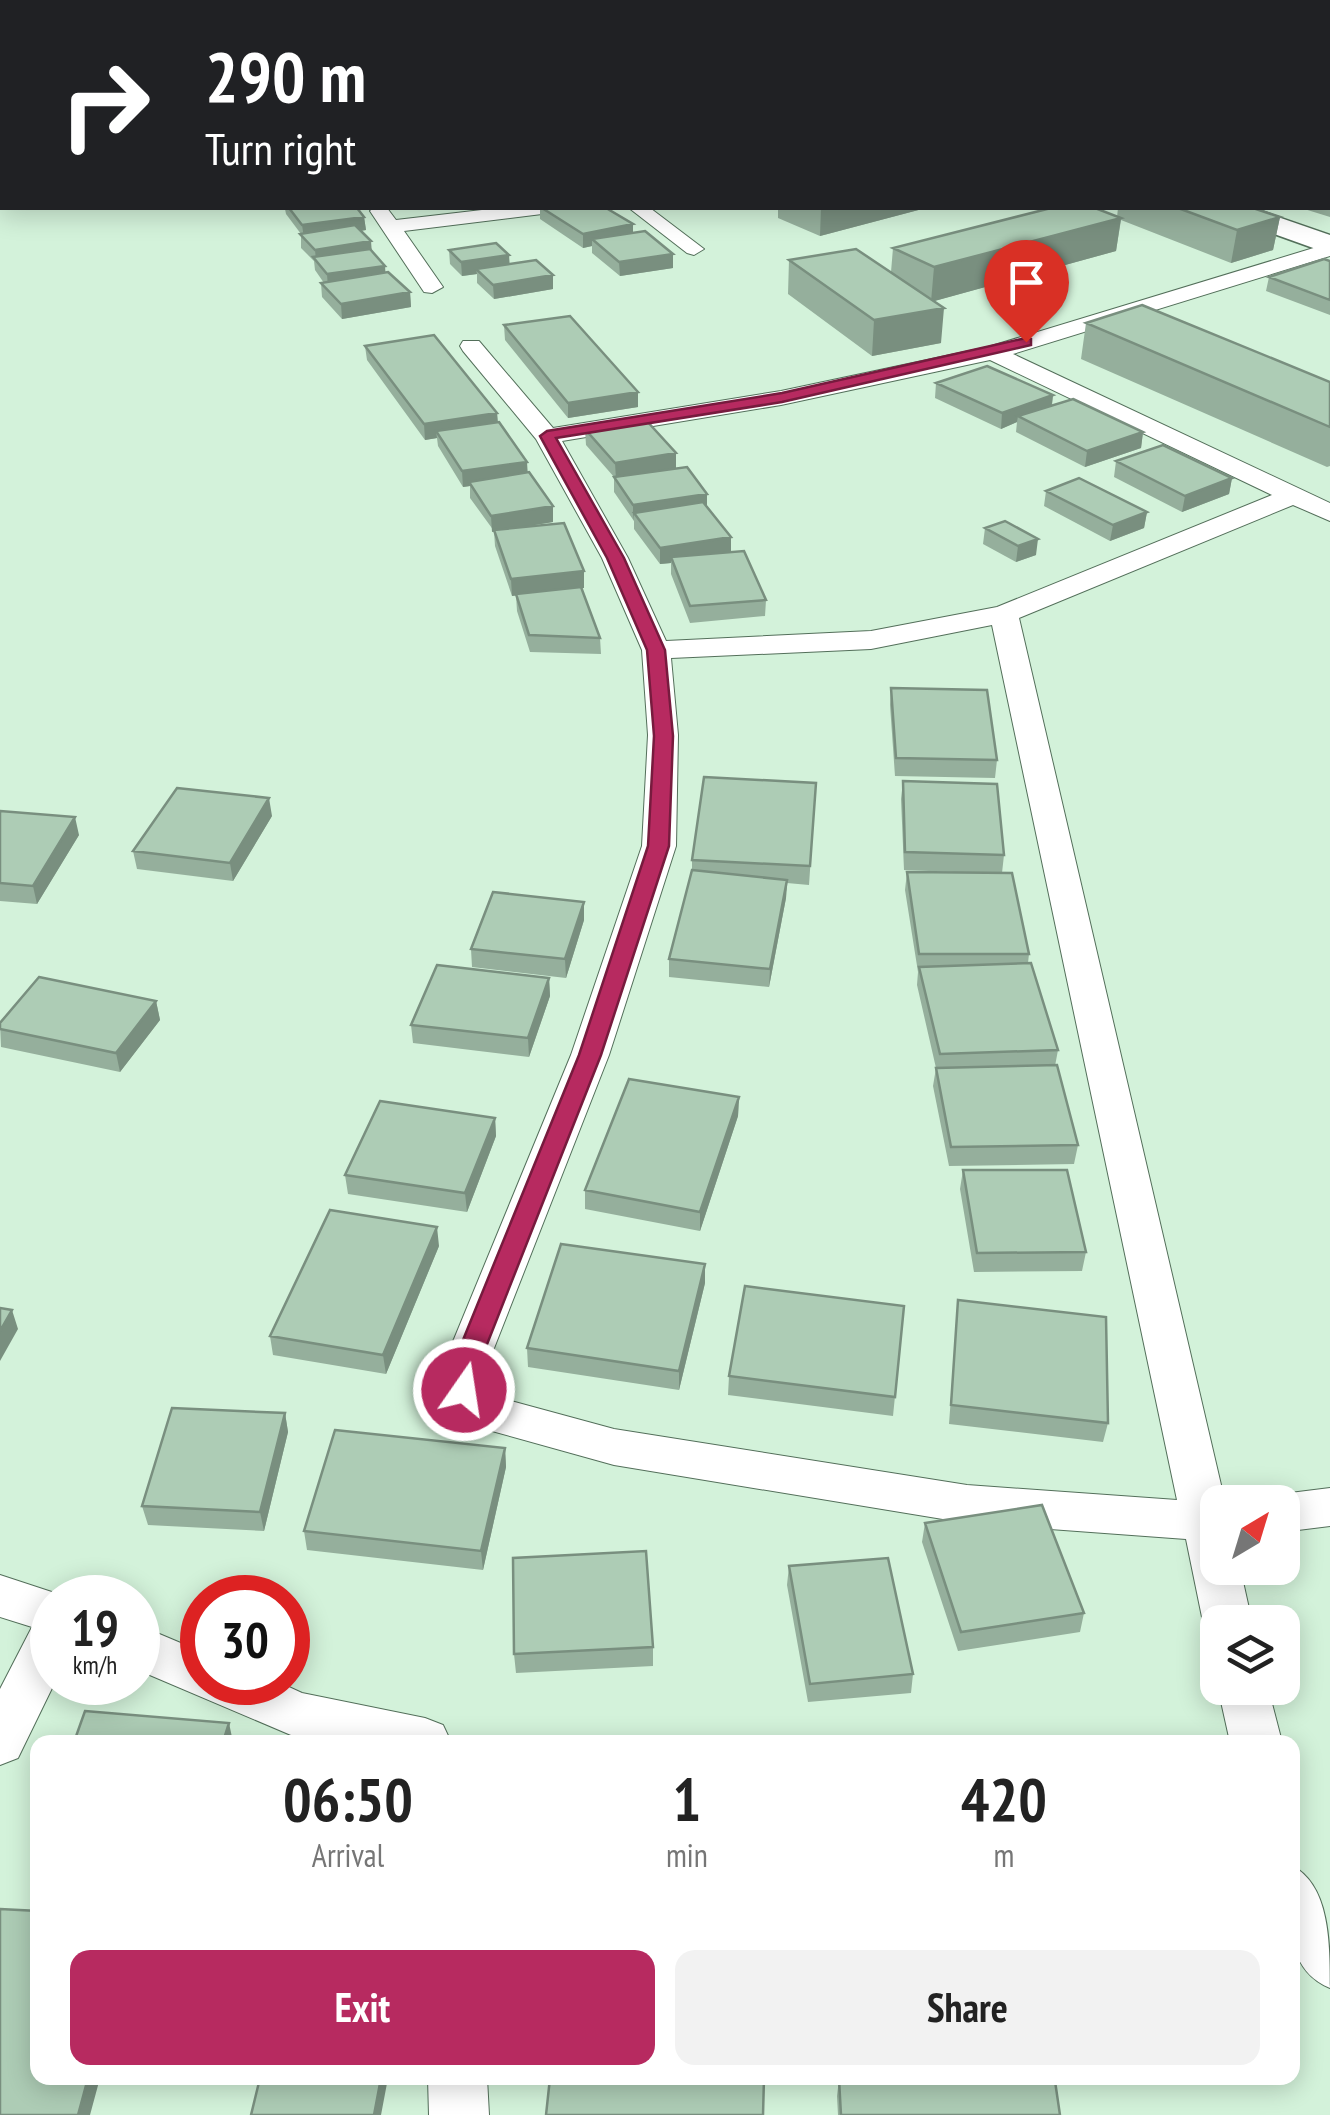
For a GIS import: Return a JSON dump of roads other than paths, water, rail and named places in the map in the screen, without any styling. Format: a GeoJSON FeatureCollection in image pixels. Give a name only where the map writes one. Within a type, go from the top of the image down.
{"type":"FeatureCollection","features":[{"type":"Feature","properties":{"kind":"street"},"geometry":{"type":"LineString","coordinates":[[379,210],[432,287]]}},
{"type":"Feature","properties":{"kind":"street"},"geometry":{"type":"LineString","coordinates":[[392,228],[527,210]]}},
{"type":"Feature","properties":{"kind":"street"},"geometry":{"type":"LineString","coordinates":[[641,210],[694,249]]}},
{"type":"Feature","properties":{"kind":"street"},"geometry":{"type":"LineString","coordinates":[[1233,210],[1330,247]]}},
{"type":"Feature","properties":{"kind":"street"},"geometry":{"type":"LineString","coordinates":[[547,436],[782,398],[993,352],[1330,247]]}},
{"type":"Feature","properties":{"kind":"street"},"geometry":{"type":"LineString","coordinates":[[471,346],[547,436],[616,558],[656,650],[663,736],[658,846],[590,1055],[467,1362],[464,1390],[496,1415],[614,1447],[966,1504],[1200,1522]]}},
{"type":"Feature","properties":{"kind":"street"},"geometry":{"type":"LineString","coordinates":[[993,352],[1330,513]]}},
{"type":"Feature","properties":{"kind":"street"},"geometry":{"type":"LineString","coordinates":[[656,650],[871,640],[1004,614],[1294,496]]}},
{"type":"Feature","properties":{"kind":"street"},"geometry":{"type":"LineString","coordinates":[[1004,614],[1202,1485]]}},
{"type":"Feature","properties":{"kind":"street"},"geometry":{"type":"LineString","coordinates":[[1300,1511],[1330,1507]]}},
{"type":"Feature","properties":{"kind":"street"},"geometry":{"type":"LineString","coordinates":[[0,1596],[30,1605]]}},
{"type":"Feature","properties":{"kind":"street"},"geometry":{"type":"LineString","coordinates":[[0,1741],[30,1681]]}},
{"type":"Feature","properties":{"kind":"street"},"geometry":{"type":"LineString","coordinates":[[275,1705],[298,1715],[392,1735]]}},
{"type":"Feature","properties":{"kind":"street"},"geometry":{"type":"LineString","coordinates":[[1247,1705],[1254,1735]]}},
{"type":"Feature","properties":{"kind":"street"},"geometry":{"type":"LineString","coordinates":[[1300,1893],[1330,1892]]}},
{"type":"Feature","properties":{"kind":"street"},"geometry":{"type":"LineString","coordinates":[[1300,1906],[1330,1960]]}},
{"type":"Feature","properties":{"kind":"street"},"geometry":{"type":"LineString","coordinates":[[458,2085],[459,2115]]}}]}
